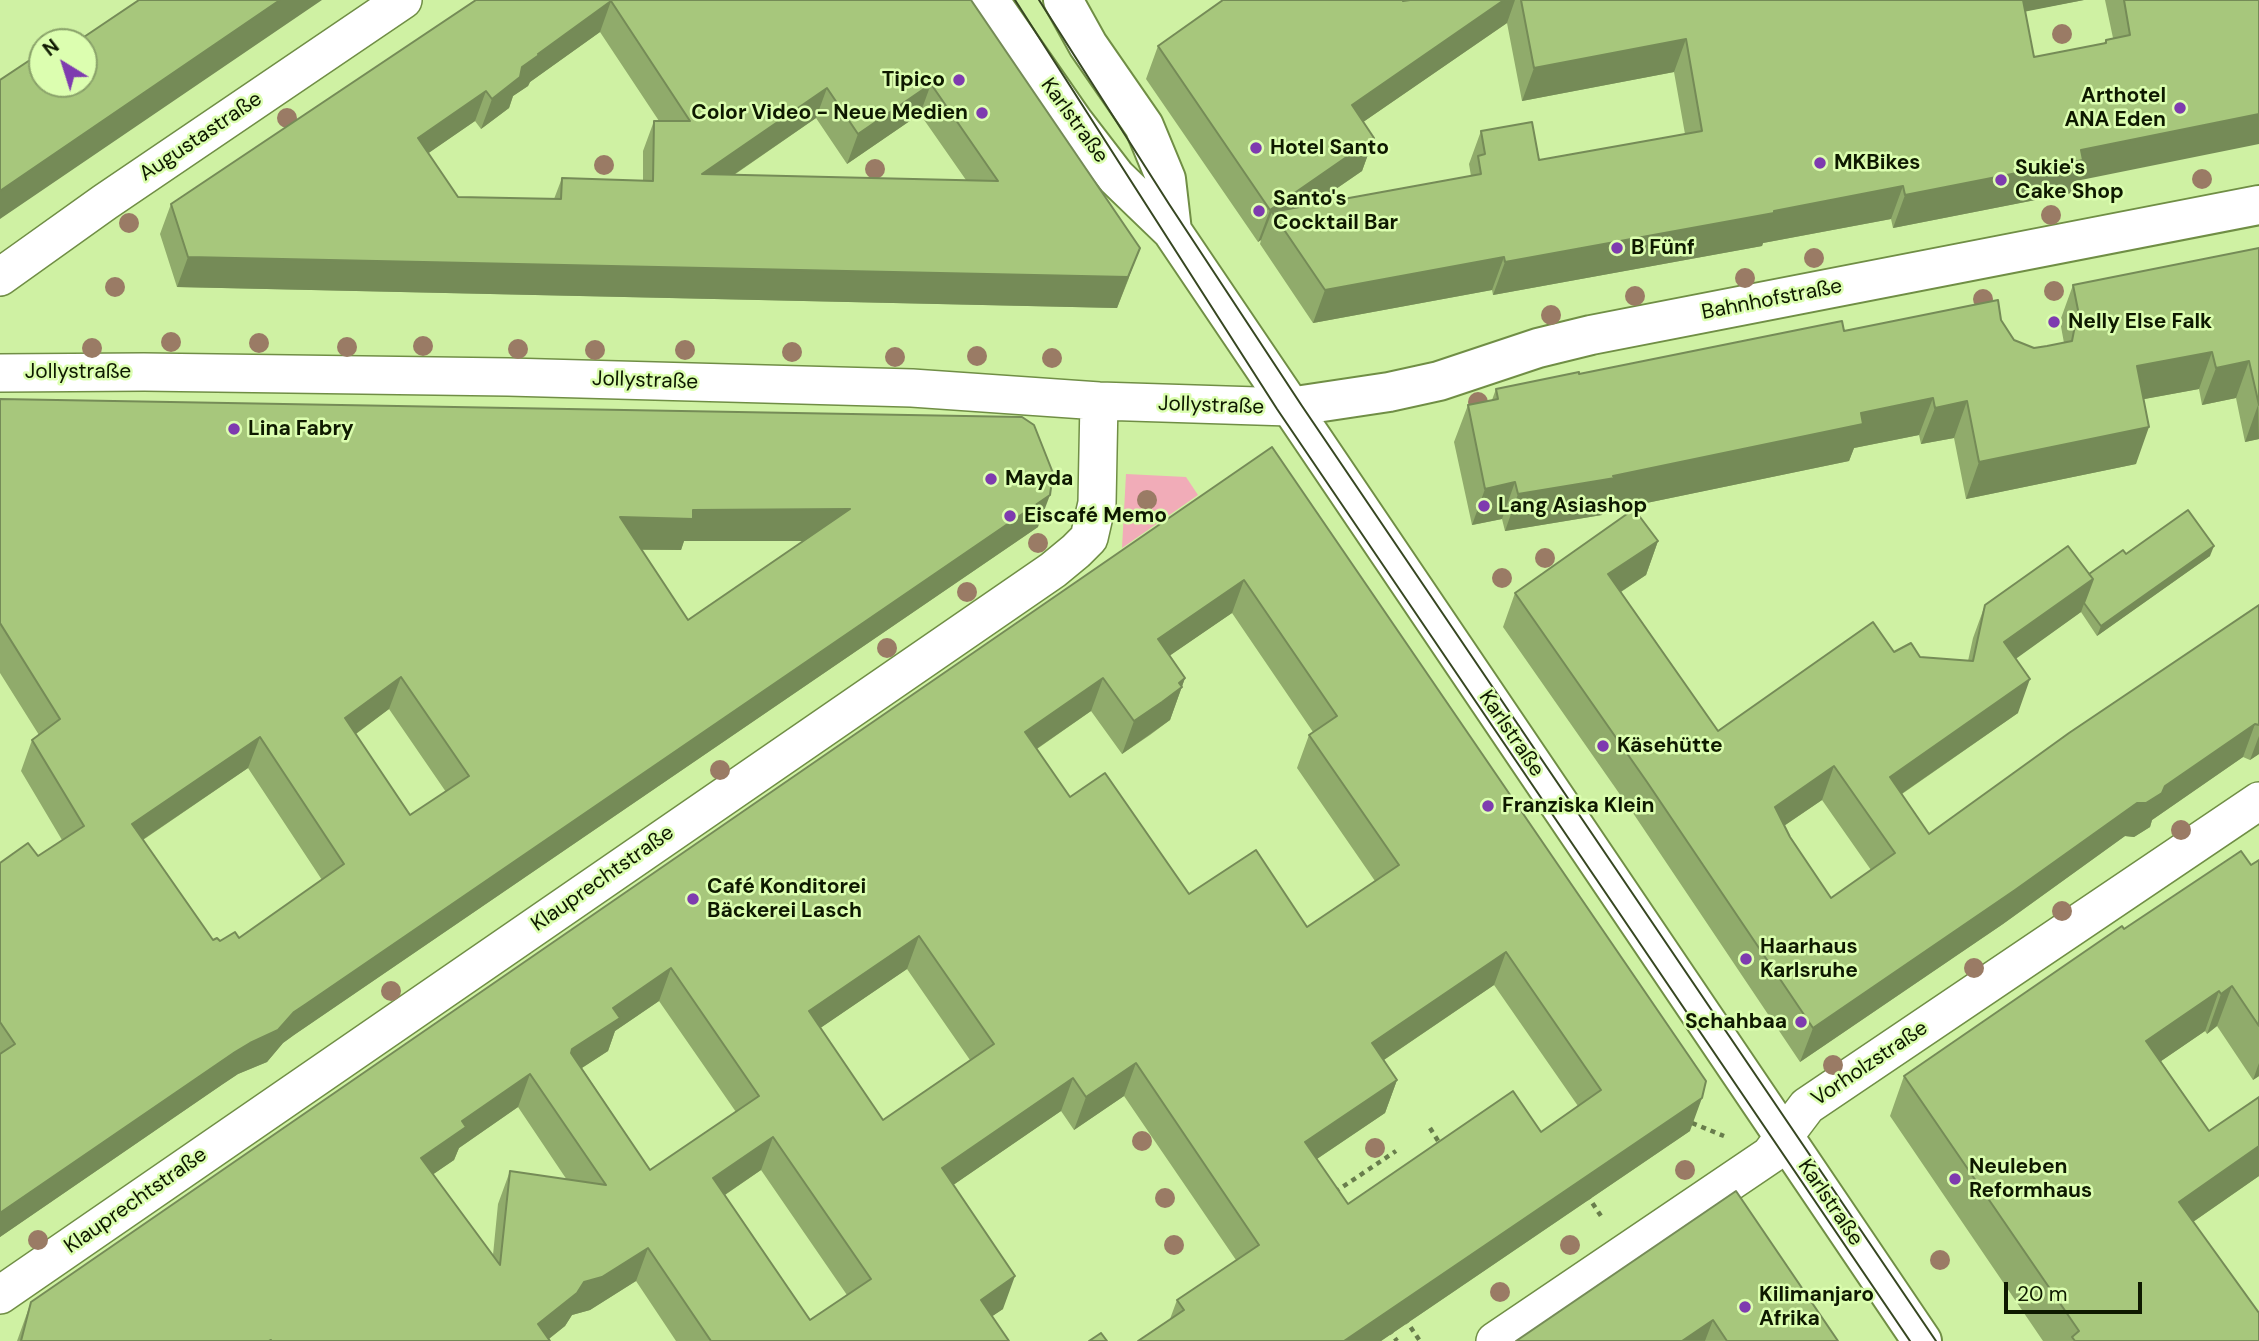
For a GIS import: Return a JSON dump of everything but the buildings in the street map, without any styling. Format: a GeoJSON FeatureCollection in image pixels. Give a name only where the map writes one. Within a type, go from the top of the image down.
{"type":"FeatureCollection","features":[{"type":"Feature","properties":{"kind":"main road","name":"Karlstraße"},"geometry":{"type":"LineString","coordinates":[[989,0],[1073,121],[1116,177],[1172,231],[1922,1341]]}},
{"type":"Feature","properties":{"kind":"main road","name":"Karlstraße"},"geometry":{"type":"LineString","coordinates":[[1063,0],[1088,46],[1144,125],[1166,179],[1172,231]]}},
{"type":"Feature","properties":{"kind":"main road","name":"Bahnhofstraße"},"geometry":{"type":"LineString","coordinates":[[1289,407],[1389,392],[1439,381],[1538,348],[1591,335],[2259,205]]}},
{"type":"Feature","properties":{"kind":"street","name":"Augustastraße"},"geometry":{"type":"LineString","coordinates":[[0,277],[104,202],[404,0]]}},
{"type":"Feature","properties":{"kind":"street","name":"Jollystraße"},"geometry":{"type":"LineString","coordinates":[[0,373],[144,372],[522,378],[912,388],[1099,401],[1289,407]]}},
{"type":"Feature","properties":{"kind":"street","name":"Klauprechtstraße"},"geometry":{"type":"LineString","coordinates":[[0,1295],[1042,578],[1076,551],[1089,538],[1097,503],[1099,401]]}},
{"type":"Feature","properties":{"kind":"street","name":"Vorholzstraße"},"geometry":{"type":"LineString","coordinates":[[1495,1341],[1770,1155],[1807,1106],[2259,802]]}},
{"type":"Feature","properties":{"kind":"path"},"geometry":{"type":"LineString","coordinates":[[1430,1128],[1443,1149]]}},
{"type":"Feature","properties":{"kind":"path"},"geometry":{"type":"LineString","coordinates":[[1325,1199],[1396,1152]]}},
{"type":"Feature","properties":{"kind":"path"},"geometry":{"type":"LineString","coordinates":[[1583,1189],[1626,1253]]}},
{"type":"Feature","properties":{"kind":"path"},"geometry":{"type":"LineString","coordinates":[[1401,1313],[1420,1341]]}},
{"type":"Feature","properties":{"kind":"path"},"geometry":{"type":"LineString","coordinates":[[1382,1319],[1397,1341]]}},
{"type":"Feature","properties":{"kind":"shaded area"},"geometry":{"type":"Polygon","coordinates":[[[1126,474],[1186,477],[1198,495],[1122,548],[1126,474]]]}},
{"type":"Feature","properties":{"kind":"tram line"},"geometry":{"type":"LineString","coordinates":[[1015,0],[1277,409],[1910,1341]]}},
{"type":"Feature","properties":{"kind":"tram line"},"geometry":{"type":"LineString","coordinates":[[1039,0],[1302,406],[1936,1341]]}},
{"type":"Feature","properties":{"kind":"place","name":"Tipico"},"geometry":{"type":"Point","coordinates":[959,80]}},
{"type":"Feature","properties":{"kind":"place","name":"Arthotel ANA Eden"},"geometry":{"type":"Point","coordinates":[2180,108]}},
{"type":"Feature","properties":{"kind":"place","name":"Color Video - Neue Medien"},"geometry":{"type":"Point","coordinates":[982,113]}},
{"type":"Feature","properties":{"kind":"place","name":"Hotel Santo"},"geometry":{"type":"Point","coordinates":[1256,148]}},
{"type":"Feature","properties":{"kind":"place","name":"MKBikes"},"geometry":{"type":"Point","coordinates":[1820,163]}},
{"type":"Feature","properties":{"kind":"place","name":"Sukie's Cake Shop"},"geometry":{"type":"Point","coordinates":[2001,180]}},
{"type":"Feature","properties":{"kind":"place","name":"Santo's Cocktail Bar"},"geometry":{"type":"Point","coordinates":[1259,211]}},
{"type":"Feature","properties":{"kind":"place","name":"B Fünf"},"geometry":{"type":"Point","coordinates":[1617,248]}},
{"type":"Feature","properties":{"kind":"place","name":"Nelly Else Falk"},"geometry":{"type":"Point","coordinates":[2054,322]}},
{"type":"Feature","properties":{"kind":"place","name":"Lina Fabry"},"geometry":{"type":"Point","coordinates":[234,429]}},
{"type":"Feature","properties":{"kind":"place","name":"Mayda"},"geometry":{"type":"Point","coordinates":[991,479]}},
{"type":"Feature","properties":{"kind":"place","name":"Lang Asiashop"},"geometry":{"type":"Point","coordinates":[1484,506]}},
{"type":"Feature","properties":{"kind":"place","name":"Eiscafé Memo"},"geometry":{"type":"Point","coordinates":[1010,516]}},
{"type":"Feature","properties":{"kind":"place","name":"Käsehütte"},"geometry":{"type":"Point","coordinates":[1603,746]}},
{"type":"Feature","properties":{"kind":"place","name":"Franziska Klein"},"geometry":{"type":"Point","coordinates":[1488,806]}},
{"type":"Feature","properties":{"kind":"place","name":"Café Konditorei Bäckerei Lasch"},"geometry":{"type":"Point","coordinates":[693,899]}},
{"type":"Feature","properties":{"kind":"place","name":"Haarhaus Karlsruhe"},"geometry":{"type":"Point","coordinates":[1746,959]}},
{"type":"Feature","properties":{"kind":"place","name":"Schahbaa"},"geometry":{"type":"Point","coordinates":[1801,1022]}},
{"type":"Feature","properties":{"kind":"place","name":"Neuleben Reformhaus"},"geometry":{"type":"Point","coordinates":[1955,1179]}},
{"type":"Feature","properties":{"kind":"place","name":"Kilimanjaro Afrika"},"geometry":{"type":"Point","coordinates":[1745,1307]}}]}
